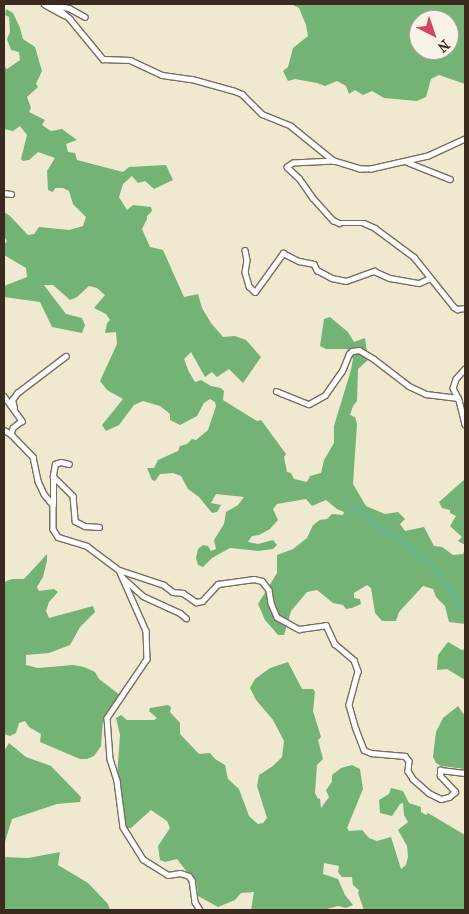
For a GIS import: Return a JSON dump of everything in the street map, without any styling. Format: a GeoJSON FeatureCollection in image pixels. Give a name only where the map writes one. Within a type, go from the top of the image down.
{"type":"FeatureCollection","features":[{"type":"Feature","properties":{"kind":"street"},"geometry":{"type":"LineString","coordinates":[[44,4],[68,17]]}},
{"type":"Feature","properties":{"kind":"street"},"geometry":{"type":"LineString","coordinates":[[55,5],[68,17],[103,59],[130,60],[162,75],[192,79],[242,94],[262,114],[291,126],[334,160],[360,169],[371,169],[428,156],[465,139]]}},
{"type":"Feature","properties":{"kind":"street"},"geometry":{"type":"LineString","coordinates":[[55,5],[69,8],[84,18]]}},
{"type":"Feature","properties":{"kind":"street"},"geometry":{"type":"LineString","coordinates":[[334,160],[293,163],[287,167],[299,178],[313,198],[333,220],[370,225],[409,252],[454,307],[465,308]]}},
{"type":"Feature","properties":{"kind":"street"},"geometry":{"type":"LineString","coordinates":[[404,160],[450,179]]}},
{"type":"Feature","properties":{"kind":"street"},"geometry":{"type":"LineString","coordinates":[[4,193],[11,194]]}},
{"type":"Feature","properties":{"kind":"street"},"geometry":{"type":"LineString","coordinates":[[245,250],[247,260],[245,272],[249,286],[255,292],[283,253],[299,261],[314,264],[316,270],[332,278],[346,281],[374,272],[390,278],[419,283],[430,278]]}},
{"type":"Feature","properties":{"kind":"street"},"geometry":{"type":"LineString","coordinates":[[276,391],[309,404],[325,395],[342,371],[349,354],[352,351],[359,350],[409,386],[426,394],[458,398]]}},
{"type":"Feature","properties":{"kind":"street"},"geometry":{"type":"LineString","coordinates":[[15,411],[12,400],[17,393],[66,356]]}},
{"type":"Feature","properties":{"kind":"street"},"geometry":{"type":"LineString","coordinates":[[465,369],[452,388],[458,398],[465,424]]}},
{"type":"Feature","properties":{"kind":"street"},"geometry":{"type":"LineString","coordinates":[[4,396],[22,421],[13,428],[11,434]]}},
{"type":"Feature","properties":{"kind":"street"},"geometry":{"type":"LineString","coordinates":[[4,430],[30,451],[44,494],[53,505]]}},
{"type":"Feature","properties":{"kind":"street"},"geometry":{"type":"LineString","coordinates":[[69,464],[62,462],[55,464],[53,476],[52,529],[58,537],[87,546],[118,570],[164,585],[173,592],[182,593],[196,602],[202,601],[218,584],[254,579],[262,581],[269,590],[270,603],[277,616],[298,629],[326,625],[336,644],[354,660],[358,671],[349,705],[364,750],[371,754],[405,756],[409,761],[408,770],[413,779],[441,799],[449,797],[455,792],[440,776],[440,770],[465,773]]}},
{"type":"Feature","properties":{"kind":"street"},"geometry":{"type":"LineString","coordinates":[[53,476],[72,496],[75,521],[85,526],[99,527]]}},
{"type":"Feature","properties":{"kind":"street"},"geometry":{"type":"LineString","coordinates":[[118,570],[134,600],[146,630],[147,658],[107,718],[110,759],[118,789],[123,827],[143,859],[168,875],[180,873],[189,876],[192,880],[195,902],[200,910]]}},
{"type":"Feature","properties":{"kind":"street"},"geometry":{"type":"LineString","coordinates":[[121,577],[143,596],[180,612],[186,618]]}},
{"type":"Feature","properties":{"kind":"green space"},"geometry":{"type":"Polygon","coordinates":[[[291,4],[465,4],[465,84],[439,75],[431,79],[426,97],[417,101],[384,98],[372,91],[363,95],[355,90],[349,94],[346,86],[337,81],[325,86],[295,79],[288,81],[283,71],[288,67],[293,48],[308,36],[299,8],[291,4]]]}},
{"type":"Feature","properties":{"kind":"green space"},"geometry":{"type":"Polygon","coordinates":[[[6,9],[13,13],[23,39],[35,47],[42,71],[36,84],[38,87],[27,97],[31,108],[29,112],[45,120],[42,125],[51,131],[62,129],[77,140],[66,144],[68,152],[75,153],[77,160],[123,172],[129,167],[166,165],[173,180],[154,189],[145,181],[138,183],[132,176],[123,184],[119,197],[127,210],[133,205],[151,207],[152,211],[147,216],[142,229],[150,247],[163,250],[184,297],[198,294],[202,308],[211,323],[223,337],[235,336],[246,340],[261,357],[243,383],[229,369],[217,377],[212,372],[205,377],[191,352],[184,359],[189,372],[195,382],[201,380],[211,386],[221,388],[224,391],[223,400],[257,421],[261,420],[286,454],[284,457],[287,472],[291,473],[294,479],[307,482],[310,476],[321,473],[324,460],[334,443],[334,426],[351,370],[353,359],[347,349],[326,349],[320,346],[324,319],[330,317],[348,332],[354,342],[365,338],[368,360],[358,369],[357,401],[350,415],[355,417],[357,424],[353,484],[366,506],[385,514],[398,512],[405,519],[400,524],[405,531],[424,527],[434,546],[442,547],[453,555],[463,554],[465,549],[465,624],[449,622],[445,606],[436,597],[433,589],[423,586],[399,612],[396,621],[382,621],[375,613],[371,588],[367,585],[354,593],[354,598],[360,599],[361,604],[346,609],[343,605],[333,603],[317,590],[307,592],[291,611],[284,635],[278,635],[265,620],[258,604],[277,573],[277,555],[293,549],[307,538],[313,525],[320,520],[327,519],[332,514],[343,515],[344,512],[326,500],[312,506],[306,499],[277,504],[273,509],[278,520],[270,529],[259,535],[252,536],[248,542],[258,544],[273,540],[277,545],[273,549],[258,551],[230,548],[212,558],[203,567],[198,565],[196,558],[198,549],[203,545],[208,546],[211,551],[216,549],[214,540],[224,524],[226,512],[238,505],[244,497],[216,494],[211,503],[221,505],[217,512],[212,513],[199,497],[188,489],[181,476],[173,473],[160,474],[155,481],[152,480],[147,468],[154,468],[158,460],[178,451],[180,446],[187,444],[192,439],[196,440],[208,430],[216,406],[215,402],[210,399],[204,403],[197,416],[180,425],[170,420],[170,414],[160,406],[143,401],[134,405],[119,425],[106,431],[102,425],[123,399],[107,390],[100,381],[117,344],[116,332],[105,333],[107,323],[110,320],[106,314],[94,308],[105,295],[97,288],[89,286],[77,297],[70,300],[53,285],[44,285],[66,314],[82,318],[85,325],[82,333],[52,327],[40,302],[4,297],[4,286],[27,277],[26,268],[4,255],[4,245],[7,241],[4,236],[4,212],[28,235],[34,234],[39,227],[69,230],[83,226],[86,217],[73,204],[69,191],[63,188],[55,188],[53,192],[48,190],[47,171],[55,158],[38,152],[29,160],[23,161],[21,159],[27,135],[20,126],[13,131],[4,129],[4,66],[7,69],[20,60],[19,52],[11,50],[7,39],[10,32],[9,17],[5,15],[6,9]]]}},
{"type":"Feature","properties":{"kind":"green space"},"geometry":{"type":"Polygon","coordinates":[[[465,479],[465,545],[458,541],[462,537],[450,526],[456,516],[450,513],[450,510],[442,508],[439,502],[465,479]]]}},
{"type":"Feature","properties":{"kind":"green space"},"geometry":{"type":"Polygon","coordinates":[[[47,554],[43,577],[37,587],[39,591],[54,589],[58,592],[49,602],[46,611],[49,618],[93,606],[95,612],[80,627],[70,645],[49,653],[26,655],[26,665],[38,668],[73,665],[84,667],[95,672],[99,679],[120,695],[103,720],[101,746],[94,756],[87,759],[80,759],[40,742],[41,734],[29,727],[25,721],[19,723],[16,733],[10,736],[4,734],[4,582],[12,579],[24,579],[47,554]]]}},
{"type":"Feature","properties":{"kind":"green space"},"geometry":{"type":"Polygon","coordinates":[[[448,642],[462,650],[465,649],[465,680],[447,669],[437,670],[438,655],[448,642]]]}},
{"type":"Feature","properties":{"kind":"green space"},"geometry":{"type":"Polygon","coordinates":[[[288,662],[302,689],[313,689],[315,692],[313,711],[321,737],[318,740],[323,759],[317,765],[315,793],[318,799],[320,798],[321,808],[329,797],[326,790],[332,782],[332,775],[341,768],[352,765],[360,769],[363,789],[347,828],[349,831],[362,830],[369,838],[377,841],[391,837],[401,869],[406,865],[408,857],[407,846],[398,830],[408,822],[404,815],[403,803],[400,804],[392,816],[380,813],[379,800],[389,794],[391,788],[403,791],[409,803],[421,807],[421,812],[426,815],[428,813],[465,835],[465,910],[364,910],[358,893],[359,890],[353,885],[352,877],[342,877],[338,872],[339,866],[324,863],[323,874],[338,879],[345,895],[353,905],[346,908],[338,906],[323,910],[251,910],[254,892],[241,893],[235,900],[218,907],[198,896],[197,885],[177,859],[165,862],[160,860],[158,846],[170,828],[167,821],[151,810],[131,828],[127,828],[124,824],[117,776],[120,735],[116,718],[121,715],[127,720],[154,720],[157,718],[149,711],[150,708],[168,705],[171,707],[170,712],[180,723],[180,734],[199,754],[210,753],[215,759],[225,765],[228,779],[239,789],[249,816],[258,824],[263,823],[267,818],[257,786],[259,775],[273,766],[282,757],[284,741],[273,720],[256,700],[250,688],[255,679],[270,668],[288,662]]]}},
{"type":"Feature","properties":{"kind":"green space"},"geometry":{"type":"Polygon","coordinates":[[[458,706],[465,716],[465,769],[441,766],[436,763],[433,757],[436,732],[443,718],[458,706]]]}},
{"type":"Feature","properties":{"kind":"green space"},"geometry":{"type":"Polygon","coordinates":[[[9,743],[26,757],[51,766],[81,797],[80,802],[57,804],[12,819],[4,845],[4,751],[9,743]]]}},
{"type":"Feature","properties":{"kind":"green space"},"geometry":{"type":"Polygon","coordinates":[[[60,852],[58,865],[88,883],[108,904],[110,910],[4,910],[4,857],[28,858],[60,852]]]}},
{"type":"Feature","properties":{"kind":"waterway"},"geometry":{"type":"LineString","coordinates":[[344,498],[368,519],[397,538],[433,566],[465,612]]}}]}
